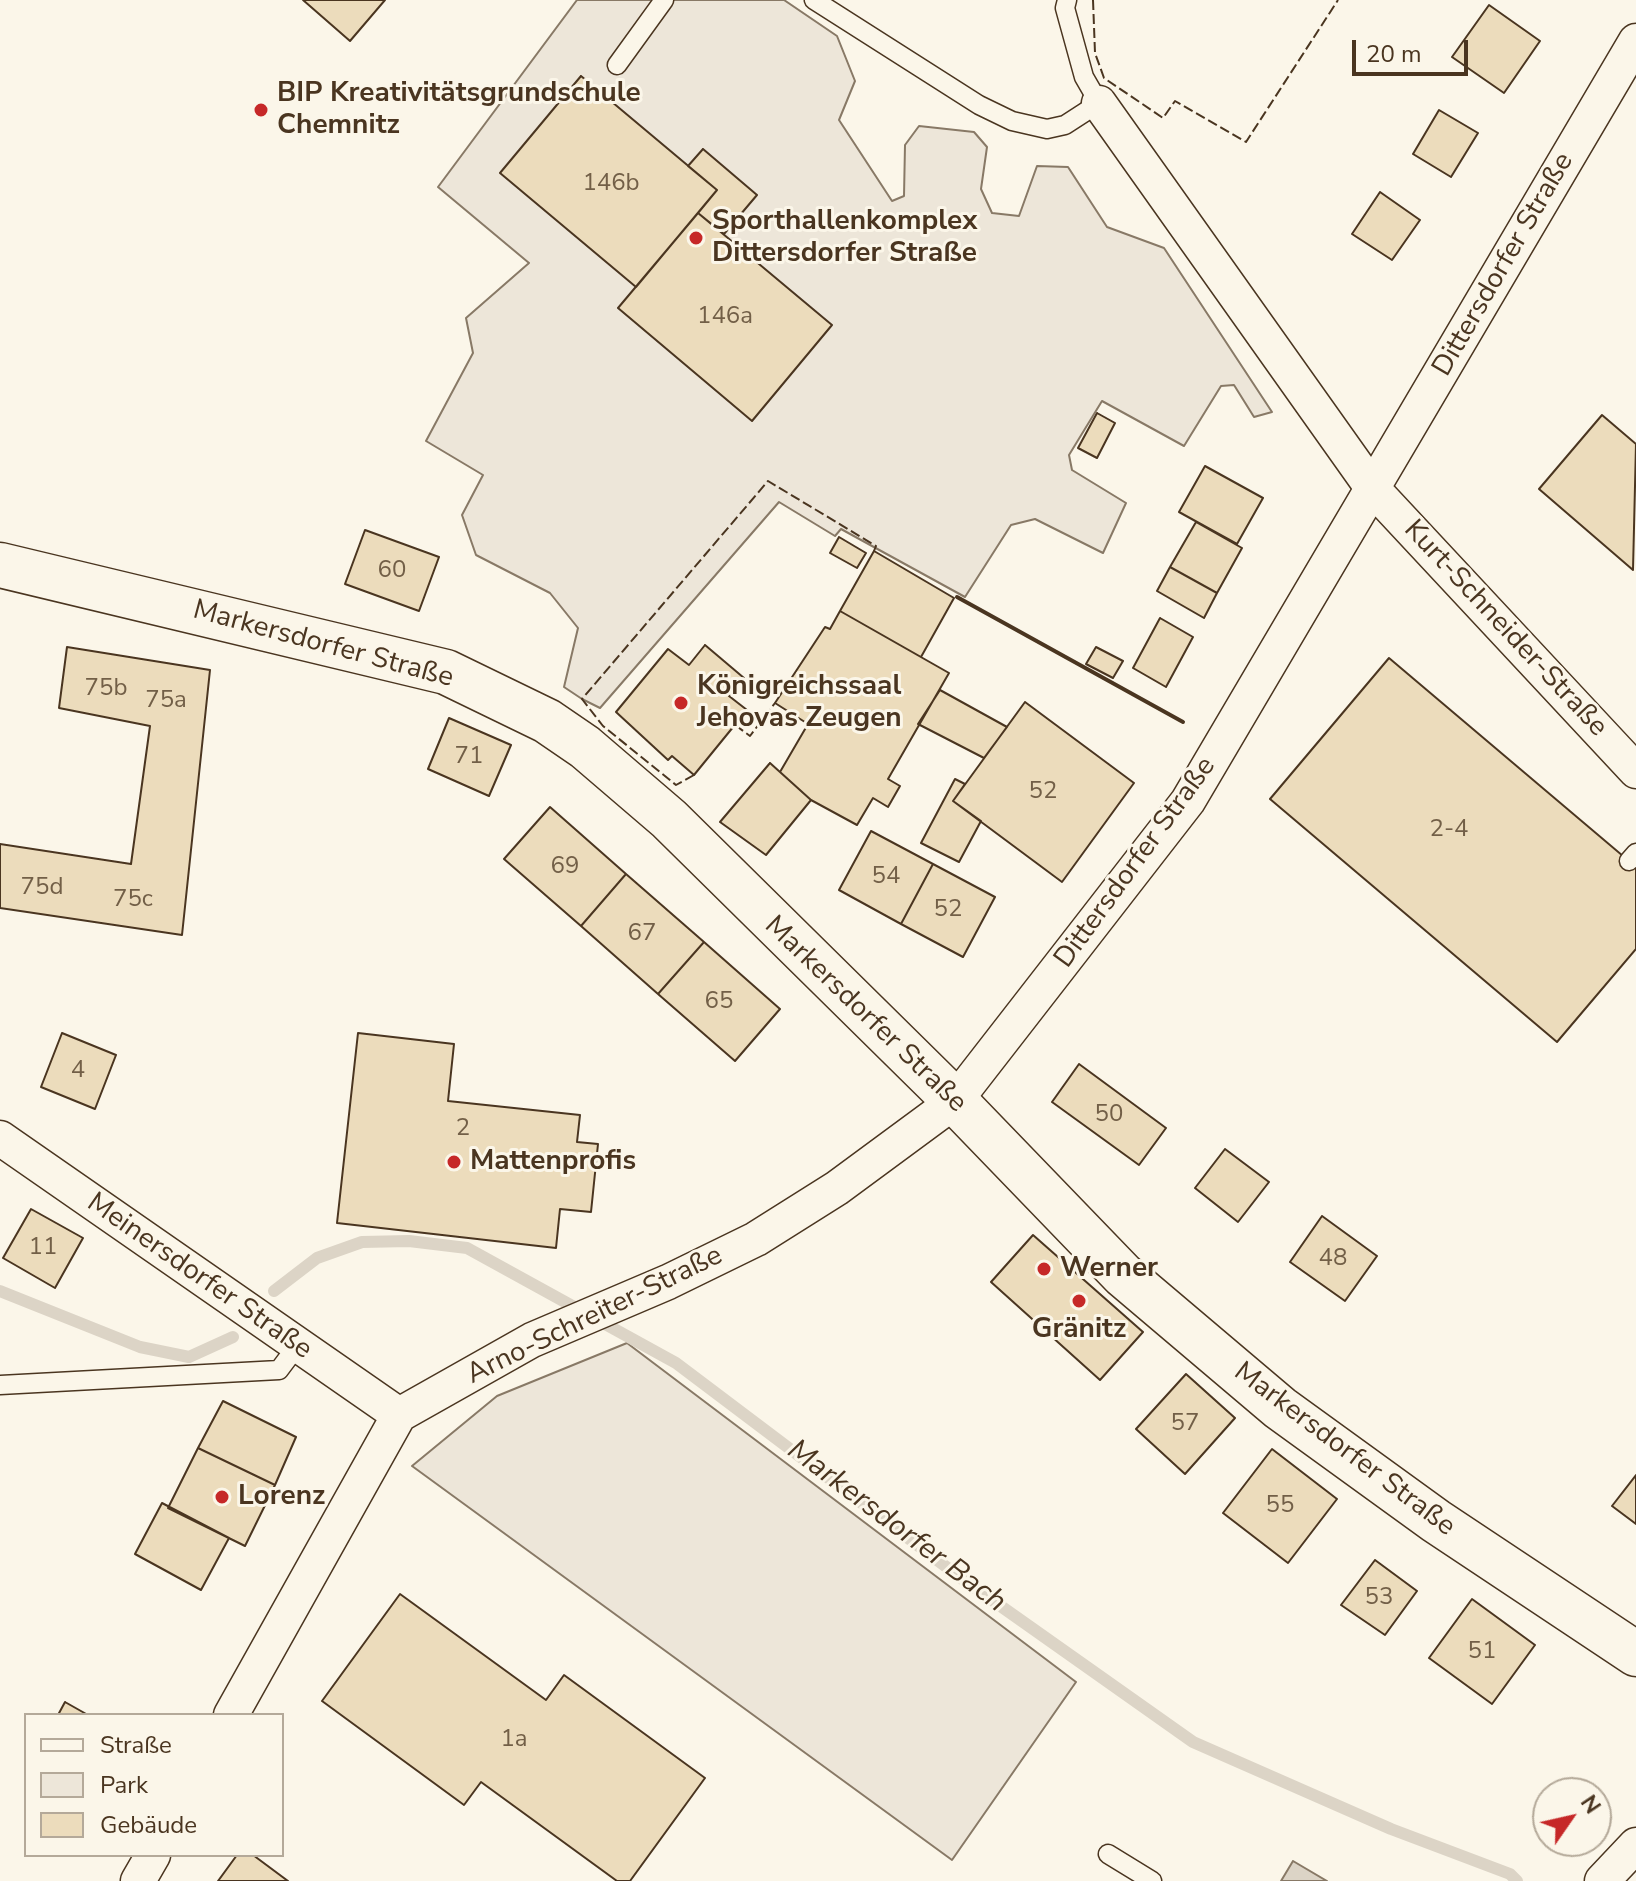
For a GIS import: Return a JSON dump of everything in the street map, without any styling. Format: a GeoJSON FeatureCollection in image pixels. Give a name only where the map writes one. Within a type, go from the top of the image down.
{"type":"FeatureCollection","features":[{"type":"Feature","properties":{"kind":"street","name":"Dittersdorfer Straße"},"geometry":{"type":"LineString","coordinates":[[955,1101],[1188,801],[1636,41]]}},
{"type":"Feature","properties":{"kind":"street"},"geometry":{"type":"LineString","coordinates":[[1099,103],[1373,489]]}},
{"type":"Feature","properties":{"kind":"street","name":"Kurt-Schneider-Straße"},"geometry":{"type":"LineString","coordinates":[[1373,489],[1629,752]]}},
{"type":"Feature","properties":{"kind":"street","name":"Markersdorfer Straße"},"geometry":{"type":"LineString","coordinates":[[0,565],[446,672],[547,721],[585,747],[669,819],[955,1101],[1123,1275],[1280,1408],[1436,1521],[1636,1654]]}},
{"type":"Feature","properties":{"kind":"street","name":"Arno-Schreiter-Straße"},"geometry":{"type":"LineString","coordinates":[[399,1415],[532,1340],[756,1239],[837,1188],[955,1101]]}},
{"type":"Feature","properties":{"kind":"street","name":"Meinersdorfer Straße"},"geometry":{"type":"LineString","coordinates":[[0,1138],[399,1415]]}},
{"type":"Feature","properties":{"kind":"street"},"geometry":{"type":"LineString","coordinates":[[232,1713],[399,1415]]}},
{"type":"Feature","properties":{"kind":"street"},"geometry":{"type":"LineString","coordinates":[[1602,1881],[1636,1845]]}},
{"type":"Feature","properties":{"kind":"street"},"geometry":{"type":"LineString","coordinates":[[138,1881],[152,1857]]}},
{"type":"Feature","properties":{"kind":"lane"},"geometry":{"type":"LineString","coordinates":[[617,65],[664,0]]}},
{"type":"Feature","properties":{"kind":"lane"},"geometry":{"type":"LineString","coordinates":[[814,0],[979,105],[1012,121],[1047,129],[1065,125],[1099,103],[1084,77],[1065,8],[1067,0]]}},
{"type":"Feature","properties":{"kind":"lane"},"geometry":{"type":"LineString","coordinates":[[0,1385],[279,1370],[297,1346]]}},
{"type":"Feature","properties":{"kind":"lane"},"geometry":{"type":"LineString","coordinates":[[1108,1854],[1152,1881]]}},
{"type":"Feature","properties":{"kind":"green space"},"geometry":{"type":"Polygon","coordinates":[[[577,0],[784,0],[837,36],[855,81],[839,120],[892,201],[904,196],[905,145],[919,126],[974,132],[987,147],[981,189],[992,213],[1019,216],[1037,166],[1068,167],[1107,227],[1164,248],[1272,412],[1254,417],[1234,385],[1221,386],[1184,446],[1102,401],[1069,455],[1072,470],[1126,503],[1103,553],[1035,519],[1011,525],[965,597],[841,529],[835,536],[779,502],[600,708],[582,699],[564,687],[578,628],[550,593],[476,555],[462,515],[483,475],[426,441],[473,353],[466,318],[529,263],[438,187],[577,0]]]}},
{"type":"Feature","properties":{"kind":"green space"},"geometry":{"type":"Polygon","coordinates":[[[627,1343],[1076,1682],[952,1860],[412,1466],[497,1396],[627,1343]]]}},
{"type":"Feature","properties":{"kind":"shaded area"},"geometry":{"type":"Polygon","coordinates":[[[1293,1861],[1327,1881],[1281,1881],[1293,1861]]]}},
{"type":"Feature","properties":{"kind":"building"},"geometry":{"type":"Polygon","coordinates":[[[303,0],[385,0],[350,41],[303,0]]]}},
{"type":"Feature","properties":{"kind":"building"},"geometry":{"type":"Polygon","coordinates":[[[1489,5],[1540,41],[1504,93],[1452,57],[1489,5]]]}},
{"type":"Feature","properties":{"kind":"building"},"geometry":{"type":"Polygon","coordinates":[[[581,76],[717,190],[636,287],[500,173],[581,76]]]}},
{"type":"Feature","properties":{"kind":"building"},"geometry":{"type":"Polygon","coordinates":[[[1439,110],[1478,133],[1451,177],[1413,154],[1439,110]]]}},
{"type":"Feature","properties":{"kind":"building"},"geometry":{"type":"Polygon","coordinates":[[[703,149],[757,195],[724,234],[698,213],[717,190],[688,166],[703,149]]]}},
{"type":"Feature","properties":{"kind":"building"},"geometry":{"type":"Polygon","coordinates":[[[1380,192],[1420,220],[1392,260],[1352,234],[1380,192]]]}},
{"type":"Feature","properties":{"kind":"building"},"geometry":{"type":"Polygon","coordinates":[[[698,213],[832,325],[752,421],[618,308],[698,213]]]}},
{"type":"Feature","properties":{"kind":"building"},"geometry":{"type":"Polygon","coordinates":[[[1097,413],[1115,423],[1097,458],[1078,448],[1097,413]]]}},
{"type":"Feature","properties":{"kind":"building"},"geometry":{"type":"Polygon","coordinates":[[[1602,415],[1636,444],[1633,570],[1539,489],[1602,415]]]}},
{"type":"Feature","properties":{"kind":"building"},"geometry":{"type":"Polygon","coordinates":[[[1205,466],[1263,498],[1237,544],[1179,512],[1205,466]]]}},
{"type":"Feature","properties":{"kind":"building"},"geometry":{"type":"Polygon","coordinates":[[[1196,522],[1242,548],[1217,593],[1170,567],[1196,522]]]}},
{"type":"Feature","properties":{"kind":"building"},"geometry":{"type":"Polygon","coordinates":[[[365,530],[439,557],[419,611],[345,584],[365,530]]]}},
{"type":"Feature","properties":{"kind":"building"},"geometry":{"type":"Polygon","coordinates":[[[839,537],[866,553],[857,568],[830,553],[839,537]]]}},
{"type":"Feature","properties":{"kind":"building"},"geometry":{"type":"Polygon","coordinates":[[[874,551],[954,598],[921,657],[840,611],[874,551]]]}},
{"type":"Feature","properties":{"kind":"building"},"geometry":{"type":"Polygon","coordinates":[[[1170,567],[1217,593],[1204,618],[1157,591],[1170,567]]]}},
{"type":"Feature","properties":{"kind":"building"},"geometry":{"type":"Polygon","coordinates":[[[840,611],[949,673],[888,779],[900,786],[888,807],[873,798],[857,825],[811,800],[780,772],[808,724],[775,703],[825,627],[830,629],[840,611]]]}},
{"type":"Feature","properties":{"kind":"building"},"geometry":{"type":"Polygon","coordinates":[[[1160,618],[1193,637],[1166,687],[1133,668],[1160,618]]]}},
{"type":"Feature","properties":{"kind":"building","name":"Königreichssaal Jehovas Zeugen"},"geometry":{"type":"Polygon","coordinates":[[[705,645],[744,678],[729,696],[747,710],[694,775],[672,756],[668,760],[616,712],[668,649],[689,665],[705,645]]]}},
{"type":"Feature","properties":{"kind":"building"},"geometry":{"type":"Polygon","coordinates":[[[67,647],[210,670],[182,935],[0,908],[0,844],[131,864],[150,726],[59,708],[67,647]]]}},
{"type":"Feature","properties":{"kind":"building"},"geometry":{"type":"Polygon","coordinates":[[[1096,647],[1123,661],[1113,678],[1086,664],[1096,647]]]}},
{"type":"Feature","properties":{"kind":"building"},"geometry":{"type":"Polygon","coordinates":[[[1389,658],[1636,867],[1636,949],[1557,1042],[1270,799],[1389,658]]]}},
{"type":"Feature","properties":{"kind":"building"},"geometry":{"type":"Polygon","coordinates":[[[940,690],[1007,727],[984,758],[918,724],[940,690]]]}},
{"type":"Feature","properties":{"kind":"building"},"geometry":{"type":"Polygon","coordinates":[[[1025,702],[1134,783],[1062,882],[953,801],[1025,702]]]}},
{"type":"Feature","properties":{"kind":"building"},"geometry":{"type":"Polygon","coordinates":[[[449,718],[511,745],[489,796],[428,769],[449,718]]]}},
{"type":"Feature","properties":{"kind":"building"},"geometry":{"type":"Polygon","coordinates":[[[770,763],[811,800],[766,855],[720,822],[770,763]]]}},
{"type":"Feature","properties":{"kind":"building"},"geometry":{"type":"Polygon","coordinates":[[[955,779],[965,784],[953,801],[981,821],[959,862],[921,843],[955,779]]]}},
{"type":"Feature","properties":{"kind":"building"},"geometry":{"type":"Polygon","coordinates":[[[550,807],[626,874],[581,926],[504,859],[550,807]]]}},
{"type":"Feature","properties":{"kind":"building"},"geometry":{"type":"Polygon","coordinates":[[[871,831],[933,864],[901,924],[839,890],[871,831]]]}},
{"type":"Feature","properties":{"kind":"building"},"geometry":{"type":"Polygon","coordinates":[[[933,864],[995,897],[963,957],[901,924],[933,864]]]}},
{"type":"Feature","properties":{"kind":"building"},"geometry":{"type":"Polygon","coordinates":[[[626,874],[704,942],[658,994],[581,926],[626,874]]]}},
{"type":"Feature","properties":{"kind":"building"},"geometry":{"type":"Polygon","coordinates":[[[704,942],[780,1009],[735,1061],[658,994],[704,942]]]}},
{"type":"Feature","properties":{"kind":"building"},"geometry":{"type":"Polygon","coordinates":[[[62,1033],[116,1055],[95,1109],[41,1087],[62,1033]]]}},
{"type":"Feature","properties":{"kind":"building"},"geometry":{"type":"Polygon","coordinates":[[[358,1033],[454,1044],[448,1101],[580,1115],[577,1142],[598,1144],[591,1212],[560,1209],[556,1248],[337,1223],[358,1033]]]}},
{"type":"Feature","properties":{"kind":"building"},"geometry":{"type":"Polygon","coordinates":[[[1079,1064],[1166,1128],[1139,1165],[1052,1102],[1079,1064]]]}},
{"type":"Feature","properties":{"kind":"building"},"geometry":{"type":"Polygon","coordinates":[[[1225,1149],[1269,1182],[1238,1222],[1195,1188],[1225,1149]]]}},
{"type":"Feature","properties":{"kind":"building"},"geometry":{"type":"Polygon","coordinates":[[[31,1209],[83,1238],[55,1288],[3,1258],[31,1209]]]}},
{"type":"Feature","properties":{"kind":"building"},"geometry":{"type":"Polygon","coordinates":[[[1322,1216],[1377,1256],[1345,1301],[1290,1262],[1322,1216]]]}},
{"type":"Feature","properties":{"kind":"building"},"geometry":{"type":"Polygon","coordinates":[[[1033,1235],[1143,1332],[1100,1380],[991,1282],[1033,1235]]]}},
{"type":"Feature","properties":{"kind":"building"},"geometry":{"type":"Polygon","coordinates":[[[1186,1374],[1235,1418],[1185,1474],[1136,1429],[1186,1374]]]}},
{"type":"Feature","properties":{"kind":"building"},"geometry":{"type":"Polygon","coordinates":[[[223,1401],[296,1437],[275,1485],[198,1448],[223,1401]]]}},
{"type":"Feature","properties":{"kind":"building","name":"Lorenz"},"geometry":{"type":"Polygon","coordinates":[[[198,1448],[275,1485],[245,1546],[168,1508],[198,1448]]]}},
{"type":"Feature","properties":{"kind":"building"},"geometry":{"type":"Polygon","coordinates":[[[1272,1449],[1337,1499],[1288,1563],[1223,1513],[1272,1449]]]}},
{"type":"Feature","properties":{"kind":"building"},"geometry":{"type":"Polygon","coordinates":[[[1636,1475],[1636,1524],[1612,1506],[1636,1475]]]}},
{"type":"Feature","properties":{"kind":"building"},"geometry":{"type":"Polygon","coordinates":[[[162,1503],[229,1538],[201,1590],[135,1554],[162,1503]]]}},
{"type":"Feature","properties":{"kind":"building"},"geometry":{"type":"Polygon","coordinates":[[[1375,1560],[1417,1591],[1385,1635],[1341,1605],[1375,1560]]]}},
{"type":"Feature","properties":{"kind":"building"},"geometry":{"type":"Polygon","coordinates":[[[400,1594],[546,1700],[564,1675],[705,1778],[630,1881],[617,1881],[481,1782],[464,1805],[322,1701],[400,1594]]]}},
{"type":"Feature","properties":{"kind":"building"},"geometry":{"type":"Polygon","coordinates":[[[1472,1599],[1535,1645],[1492,1704],[1429,1658],[1472,1599]]]}},
{"type":"Feature","properties":{"kind":"building"},"geometry":{"type":"Polygon","coordinates":[[[65,1702],[84,1713],[59,1713],[65,1702]]]}},
{"type":"Feature","properties":{"kind":"building"},"geometry":{"type":"Polygon","coordinates":[[[236,1857],[256,1857],[288,1881],[218,1881],[236,1857]]]}},
{"type":"Feature","properties":{"kind":"waterway","name":"Markersdorfer Bach"},"geometry":{"type":"LineString","coordinates":[[274,1291],[317,1258],[362,1242],[409,1241],[467,1248],[676,1363],[961,1578],[1193,1742],[1391,1829],[1510,1874],[1517,1881]]}},
{"type":"Feature","properties":{"kind":"waterway","name":"Markersdorfer Bach"},"geometry":{"type":"LineString","coordinates":[[0,1291],[140,1347],[189,1357],[233,1337]]}},
{"type":"Feature","properties":{"kind":"fence"},"geometry":{"type":"LineString","coordinates":[[1093,0],[1095,53],[1104,78],[1163,118],[1175,101],[1246,142],[1338,0]]}},
{"type":"Feature","properties":{"kind":"fence"},"geometry":{"type":"LineString","coordinates":[[694,775],[676,785],[603,726],[582,699],[768,481],[876,546],[874,551]]}},
{"type":"Feature","properties":{"kind":"fence"},"geometry":{"type":"LineString","coordinates":[[735,725],[750,736],[775,703]]}},
{"type":"Feature","properties":{"kind":"wall"},"geometry":{"type":"LineString","coordinates":[[957,597],[1183,722]]}},
{"type":"Feature","properties":{"kind":"place","name":"BIP Kreativitätsgrundschule Chemnitz"},"geometry":{"type":"Point","coordinates":[261,110]}},
{"type":"Feature","properties":{"kind":"place","name":"Sporthallenkomplex Dittersdorfer Straße"},"geometry":{"type":"Point","coordinates":[696,238]}},
{"type":"Feature","properties":{"kind":"place","name":"Königreichssaal Jehovas Zeugen"},"geometry":{"type":"Point","coordinates":[681,703]}},
{"type":"Feature","properties":{"kind":"place","name":"Mattenprofis"},"geometry":{"type":"Point","coordinates":[454,1162]}},
{"type":"Feature","properties":{"kind":"place","name":"Werner"},"geometry":{"type":"Point","coordinates":[1044,1269]}},
{"type":"Feature","properties":{"kind":"place","name":"Gränitz"},"geometry":{"type":"Point","coordinates":[1079,1301]}},
{"type":"Feature","properties":{"kind":"place","name":"Lorenz"},"geometry":{"type":"Point","coordinates":[222,1497]}}]}
